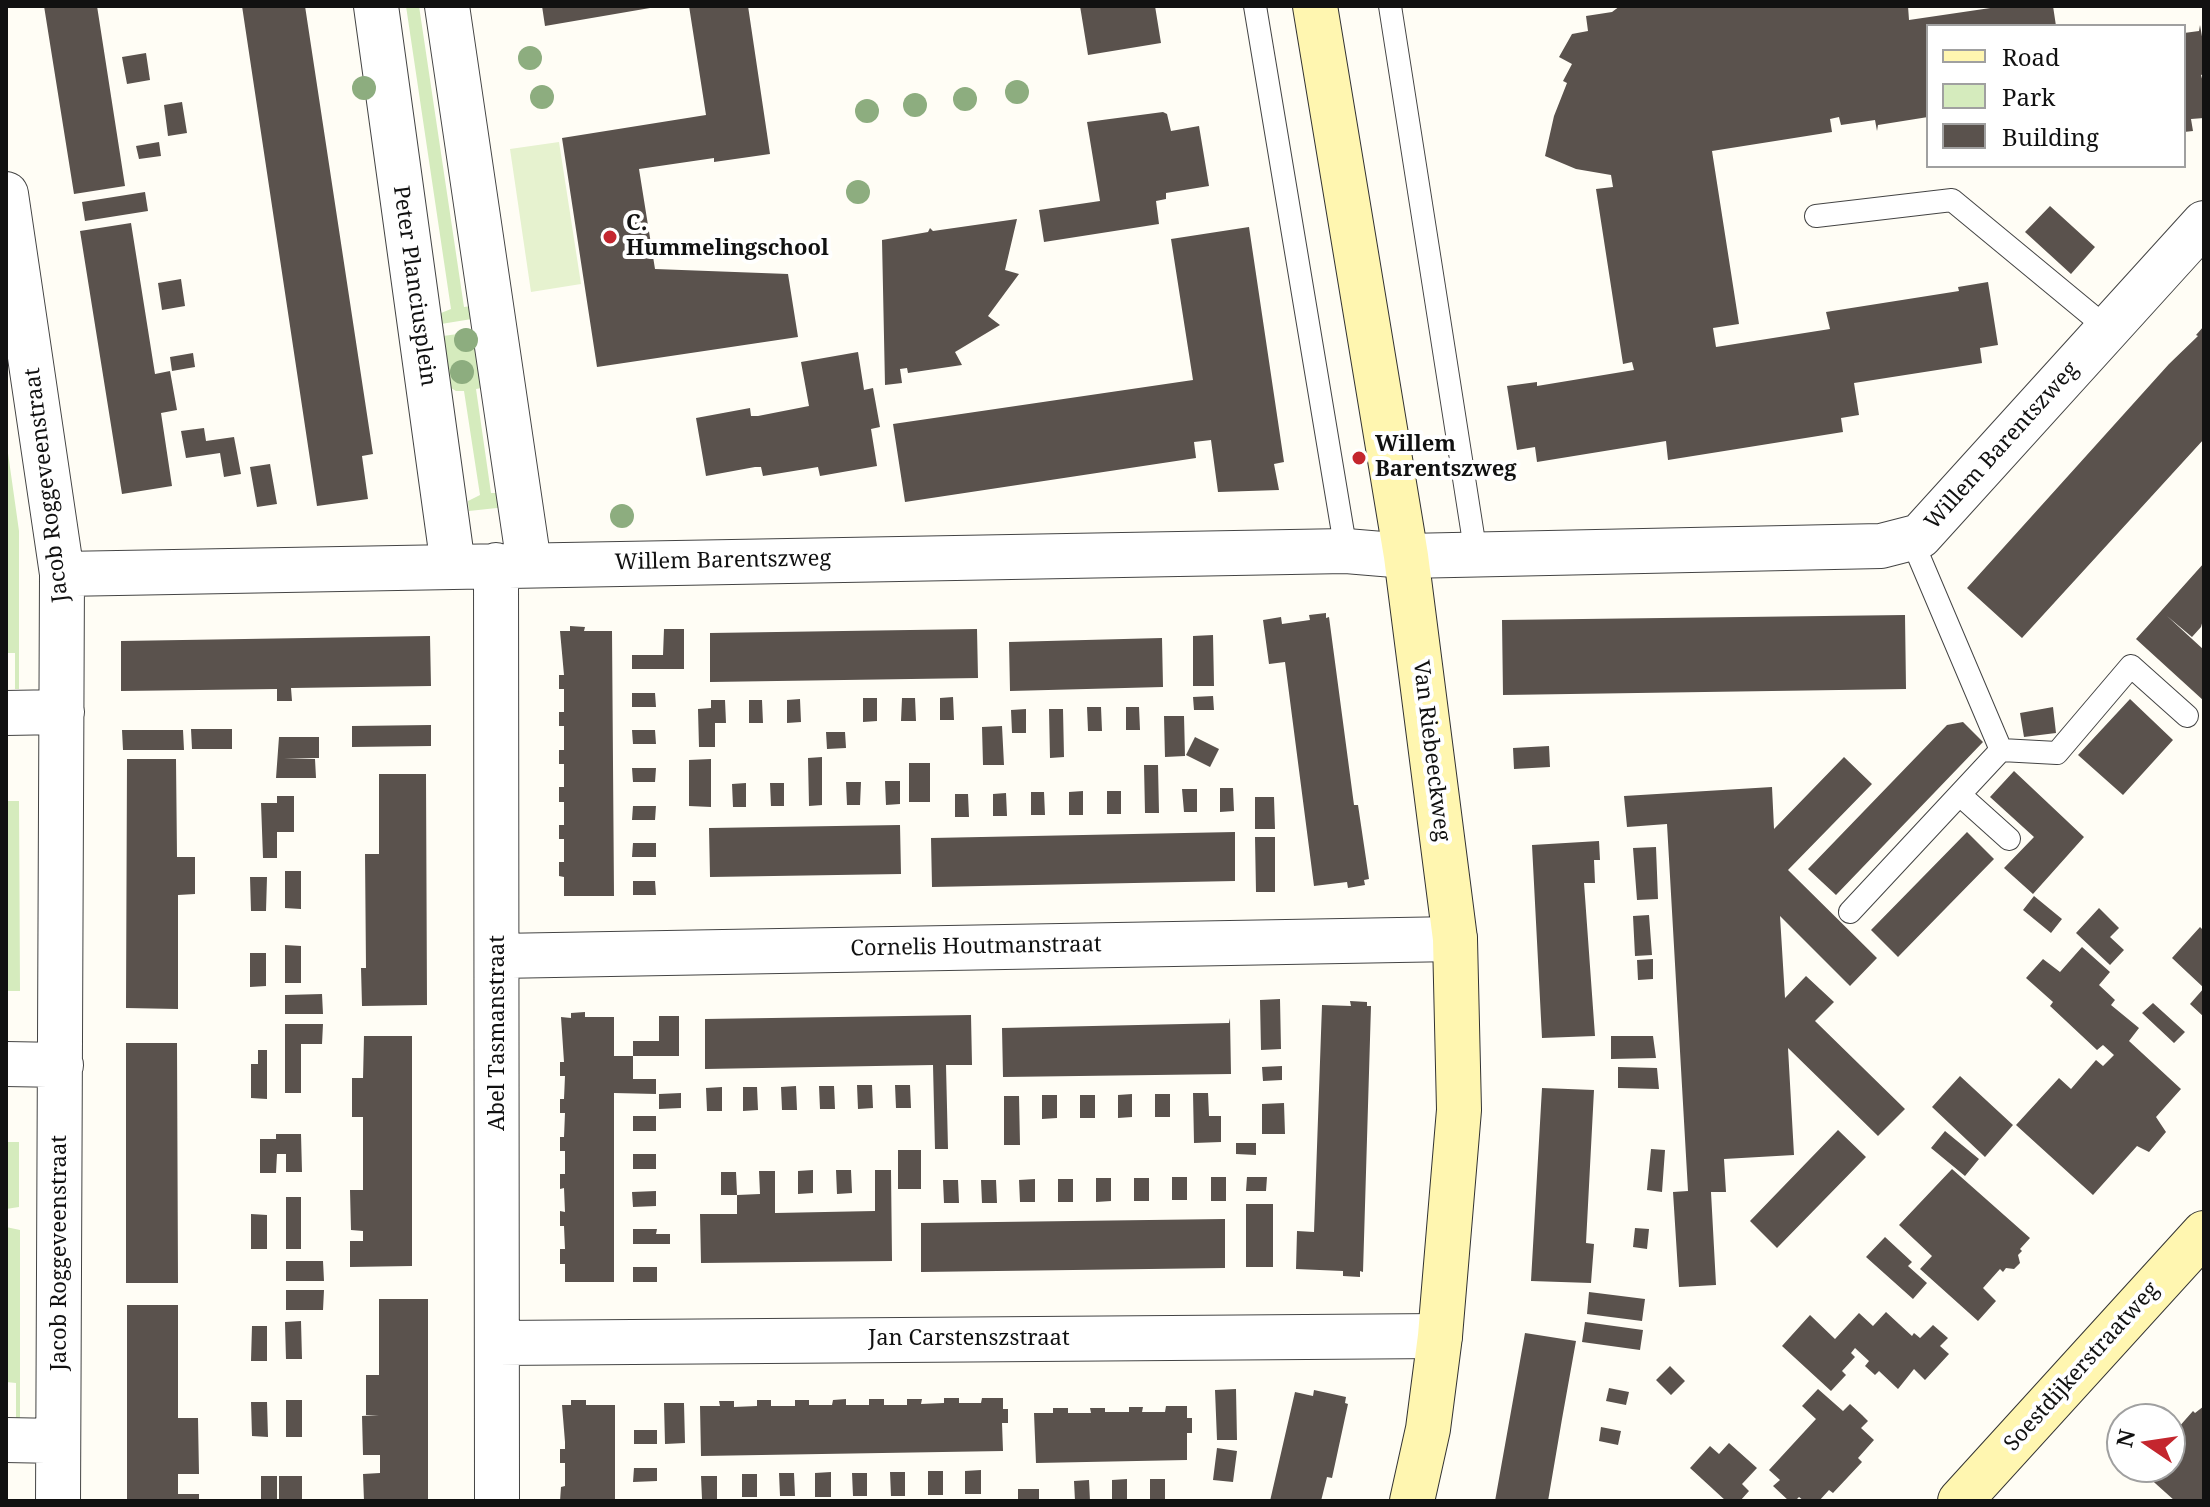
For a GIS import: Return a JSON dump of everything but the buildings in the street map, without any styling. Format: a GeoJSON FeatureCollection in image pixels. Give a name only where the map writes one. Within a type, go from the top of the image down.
{"type":"FeatureCollection","features":[{"type":"Feature","properties":{"kind":"street","name":"Peter Planciusplein"},"geometry":{"type":"LineString","coordinates":[[376,6],[453,566]]}},
{"type":"Feature","properties":{"kind":"street"},"geometry":{"type":"LineString","coordinates":[[447,6],[512,565]]}},
{"type":"Feature","properties":{"kind":"street","name":"Van Riebeeckweg"},"geometry":{"type":"LineString","coordinates":[[1315,6],[1406,556],[1455,939],[1459,1110],[1440,1336],[1428,1429],[1412,1501]]}},
{"type":"Feature","properties":{"kind":"street","name":"Jacob Roggeveenstraat"},"geometry":{"type":"LineString","coordinates":[[6,194],[15,308],[62,574],[58,1501]]}},
{"type":"Feature","properties":{"kind":"street","name":"Willem Barentszweg"},"geometry":{"type":"LineString","coordinates":[[62,574],[1346,551],[1406,556],[1881,546],[1920,536],[2204,223]]}},
{"type":"Feature","properties":{"kind":"street","name":"Abel Tasmanstraat"},"geometry":{"type":"LineString","coordinates":[[497,1501],[498,956],[512,565]]}},
{"type":"Feature","properties":{"kind":"street"},"geometry":{"type":"LineString","coordinates":[[6,713],[62,712]]}},
{"type":"Feature","properties":{"kind":"street","name":"Cornelis Houtmanstraat"},"geometry":{"type":"LineString","coordinates":[[498,956],[1455,939]]}},
{"type":"Feature","properties":{"kind":"street"},"geometry":{"type":"LineString","coordinates":[[6,1064],[61,1065]]}},
{"type":"Feature","properties":{"kind":"street","name":"Soestdijkerstraatweg"},"geometry":{"type":"LineString","coordinates":[[1960,1501],[2204,1233]]}},
{"type":"Feature","properties":{"kind":"street","name":"Jan Carstenszstraat"},"geometry":{"type":"LineString","coordinates":[[498,1343],[1440,1336]]}},
{"type":"Feature","properties":{"kind":"street"},"geometry":{"type":"LineString","coordinates":[[6,1440],[58,1441]]}},
{"type":"Feature","properties":{"kind":"lane"},"geometry":{"type":"LineString","coordinates":[[1255,6],[1346,551]]}},
{"type":"Feature","properties":{"kind":"lane"},"geometry":{"type":"LineString","coordinates":[[1390,6],[1476,555]]}},
{"type":"Feature","properties":{"kind":"lane"},"geometry":{"type":"LineString","coordinates":[[1816,216],[1952,200],[2108,329]]}},
{"type":"Feature","properties":{"kind":"lane"},"geometry":{"type":"LineString","coordinates":[[1911,538],[2001,750]]}},
{"type":"Feature","properties":{"kind":"lane"},"geometry":{"type":"LineString","coordinates":[[2001,750],[2057,753],[2131,666],[2187,716]]}},
{"type":"Feature","properties":{"kind":"lane"},"geometry":{"type":"LineString","coordinates":[[1850,912],[2001,750]]}},
{"type":"Feature","properties":{"kind":"lane"},"geometry":{"type":"LineString","coordinates":[[1960,795],[2009,839]]}},
{"type":"Feature","properties":{"kind":"green space"},"geometry":{"type":"Polygon","coordinates":[[[406,6],[419,6],[464,307],[471,306],[478,318],[441,324],[441,313],[451,309],[406,6]]]}},
{"type":"Feature","properties":{"kind":"green space"},"geometry":{"type":"Polygon","coordinates":[[[559,142],[581,284],[531,292],[510,149],[559,142]]]}},
{"type":"Feature","properties":{"kind":"green space"},"geometry":{"type":"Polygon","coordinates":[[[480,331],[482,388],[476,389],[491,493],[500,493],[506,507],[469,511],[468,501],[480,495],[464,391],[451,388],[443,336],[480,331]]]}},
{"type":"Feature","properties":{"kind":"green space"},"geometry":{"type":"Polygon","coordinates":[[[6,439],[19,531],[19,689],[15,689],[15,653],[6,653],[6,439]]]}},
{"type":"Feature","properties":{"kind":"green space"},"geometry":{"type":"Polygon","coordinates":[[[6,801],[19,801],[20,991],[6,991],[6,801]]]}},
{"type":"Feature","properties":{"kind":"green space"},"geometry":{"type":"Polygon","coordinates":[[[6,1142],[19,1142],[19,1207],[6,1209],[6,1142]]]}},
{"type":"Feature","properties":{"kind":"green space"},"geometry":{"type":"Polygon","coordinates":[[[6,1227],[20,1230],[20,1419],[16,1419],[16,1383],[6,1382],[6,1227]]]}},
{"type":"Feature","properties":{"kind":"place","name":"C. Hummelingschool"},"geometry":{"type":"Point","coordinates":[610,237]}},
{"type":"Feature","properties":{"kind":"place","name":"Willem Barentszweg"},"geometry":{"type":"Point","coordinates":[1359,458]}}]}
